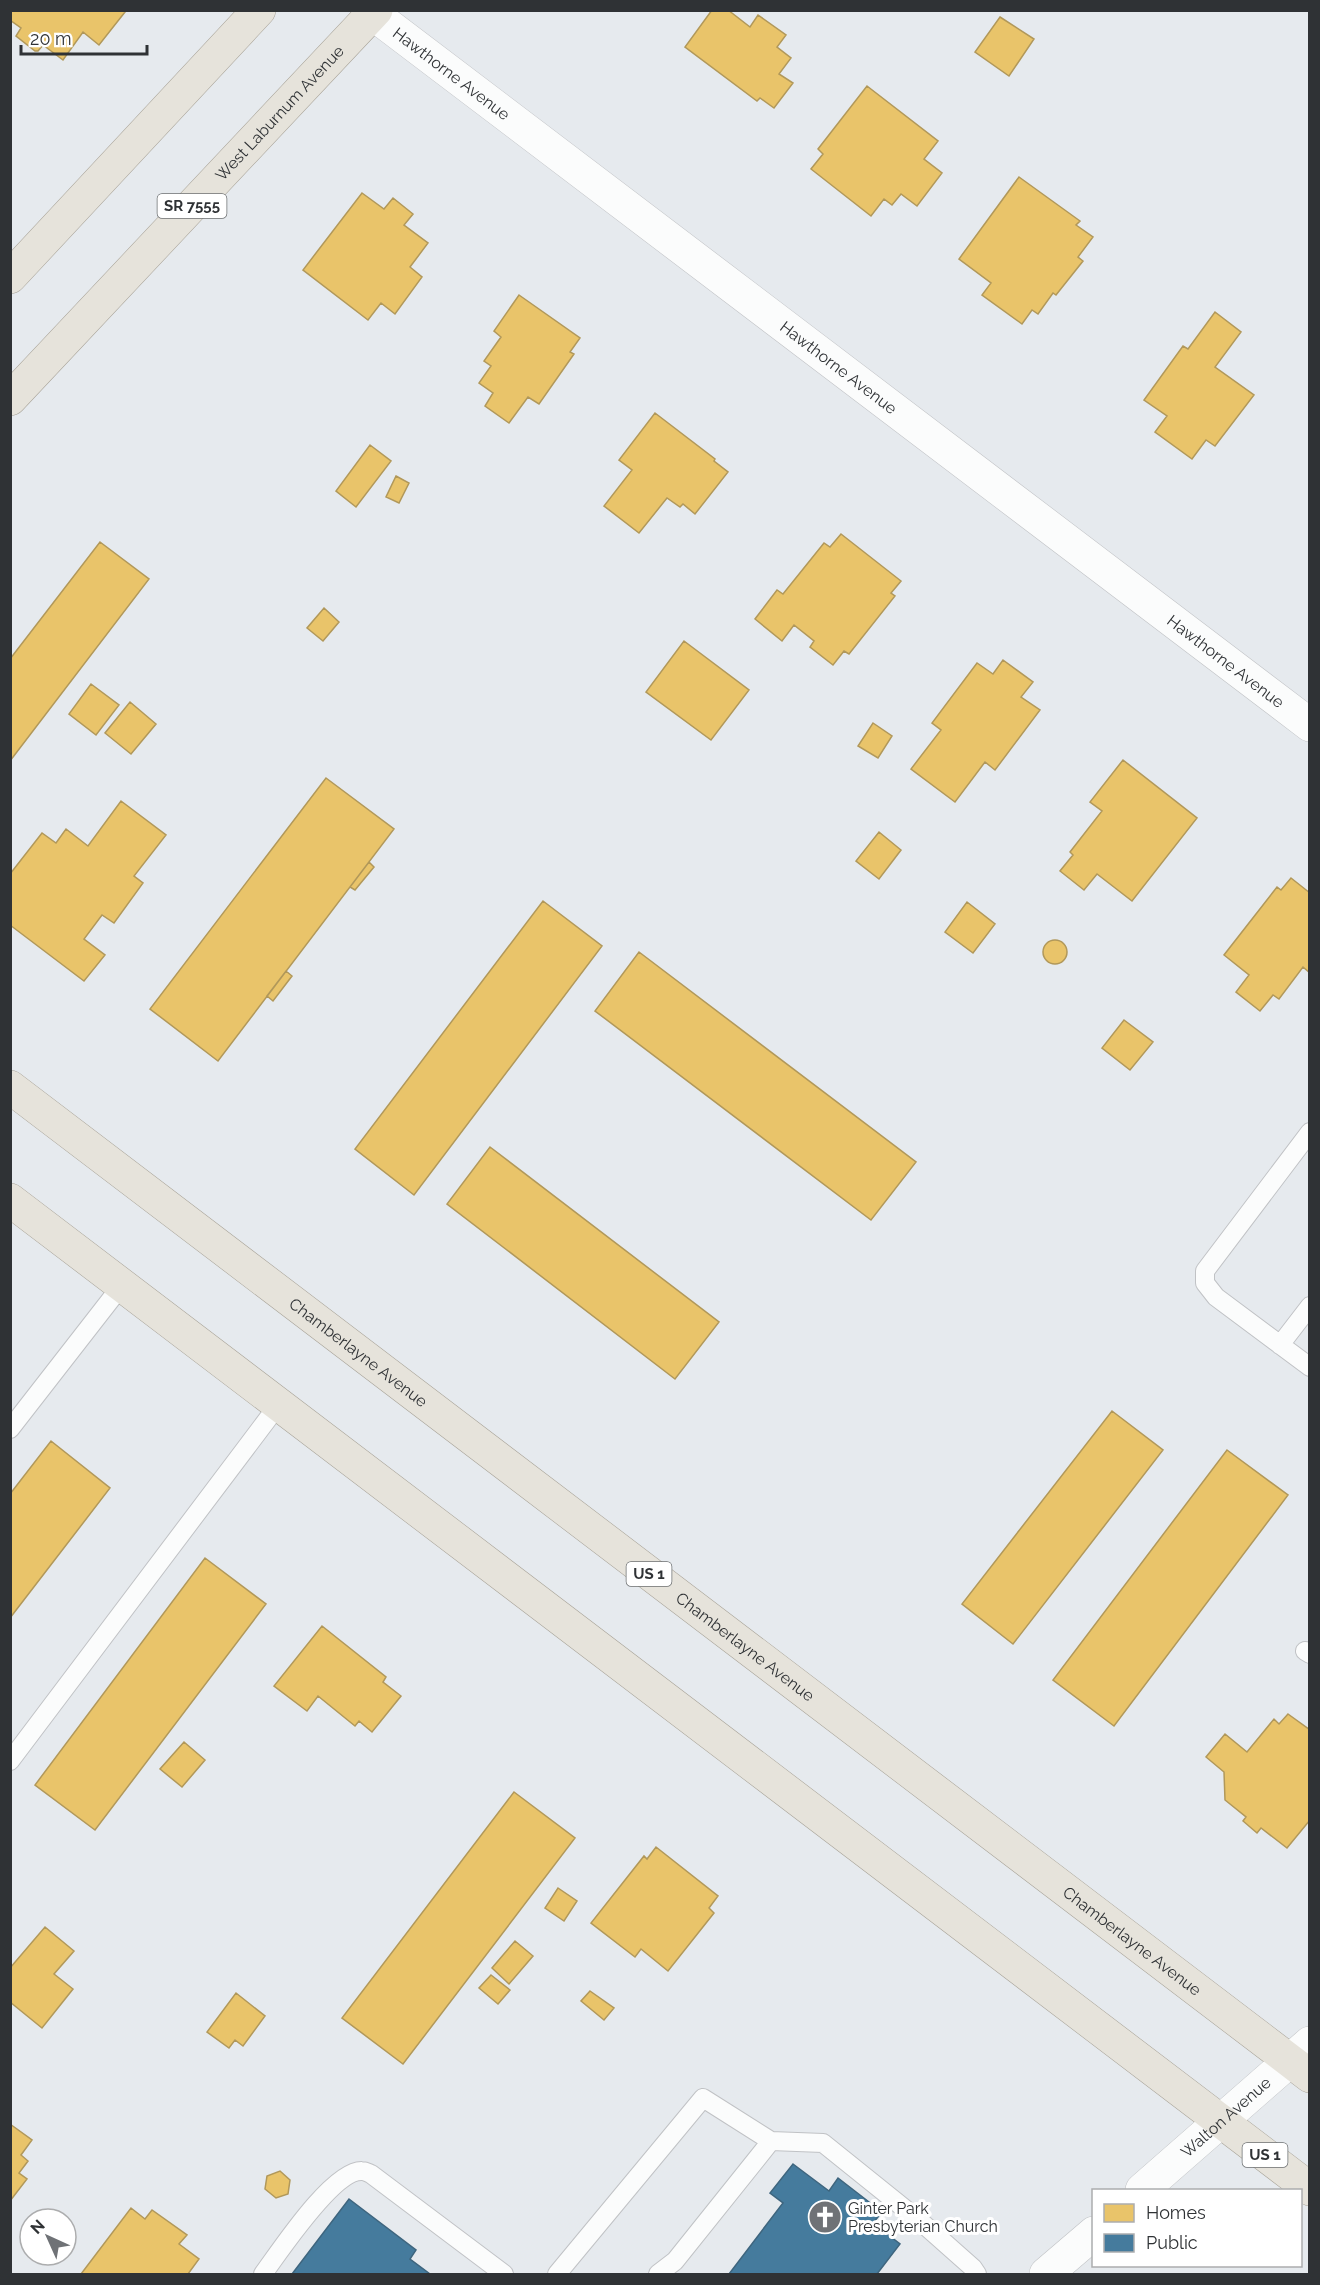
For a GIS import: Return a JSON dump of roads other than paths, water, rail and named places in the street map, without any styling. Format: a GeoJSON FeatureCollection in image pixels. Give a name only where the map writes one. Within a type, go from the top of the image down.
{"type":"FeatureCollection","features":[{"type":"Feature","properties":{"kind":"main road"},"geometry":{"type":"LineString","coordinates":[[10,277],[259,10]]}},
{"type":"Feature","properties":{"kind":"main road","name":"West Laburnum Avenue"},"geometry":{"type":"LineString","coordinates":[[10,399],[372,12]]}},
{"type":"Feature","properties":{"kind":"main road","name":"Chamberlayne Avenue"},"geometry":{"type":"LineString","coordinates":[[10,1087],[1303,2060]]}},
{"type":"Feature","properties":{"kind":"main road","name":"US 1"},"geometry":{"type":"LineString","coordinates":[[10,1200],[1310,2189]]}},
{"type":"Feature","properties":{"kind":"street","name":"Hawthorne Avenue"},"geometry":{"type":"LineString","coordinates":[[372,12],[1310,725]]}},
{"type":"Feature","properties":{"kind":"street","name":"Walton Avenue"},"geometry":{"type":"LineString","coordinates":[[1143,2189],[1220,2121],[1303,2060]]}},
{"type":"Feature","properties":{"kind":"street"},"geometry":{"type":"LineString","coordinates":[[1046,2274],[1092,2235]]}},
{"type":"Feature","properties":{"kind":"lane"},"geometry":{"type":"LineString","coordinates":[[1310,1132],[1205,1271],[1205,1283],[1216,1297],[1310,1367]]}},
{"type":"Feature","properties":{"kind":"lane"},"geometry":{"type":"LineString","coordinates":[[10,1429],[122,1285]]}},
{"type":"Feature","properties":{"kind":"lane"},"geometry":{"type":"LineString","coordinates":[[1280,1345],[1310,1306]]}},
{"type":"Feature","properties":{"kind":"lane"},"geometry":{"type":"LineString","coordinates":[[10,1761],[279,1404]]}},
{"type":"Feature","properties":{"kind":"lane"},"geometry":{"type":"LineString","coordinates":[[556,2274],[703,2098],[771,2141],[823,2143],[920,2221],[977,2274]]}},
{"type":"Feature","properties":{"kind":"lane"},"geometry":{"type":"LineString","coordinates":[[658,2274],[675,2261],[771,2141]]}},
{"type":"Feature","properties":{"kind":"lane"},"geometry":{"type":"LineString","coordinates":[[263,2274],[321,2198],[343,2178],[362,2171],[371,2174],[504,2274]]}},
{"type":"Feature","properties":{"kind":"place","name":"Ginter Park Presbyterian Church"},"geometry":{"type":"Point","coordinates":[825,2217]}}]}
